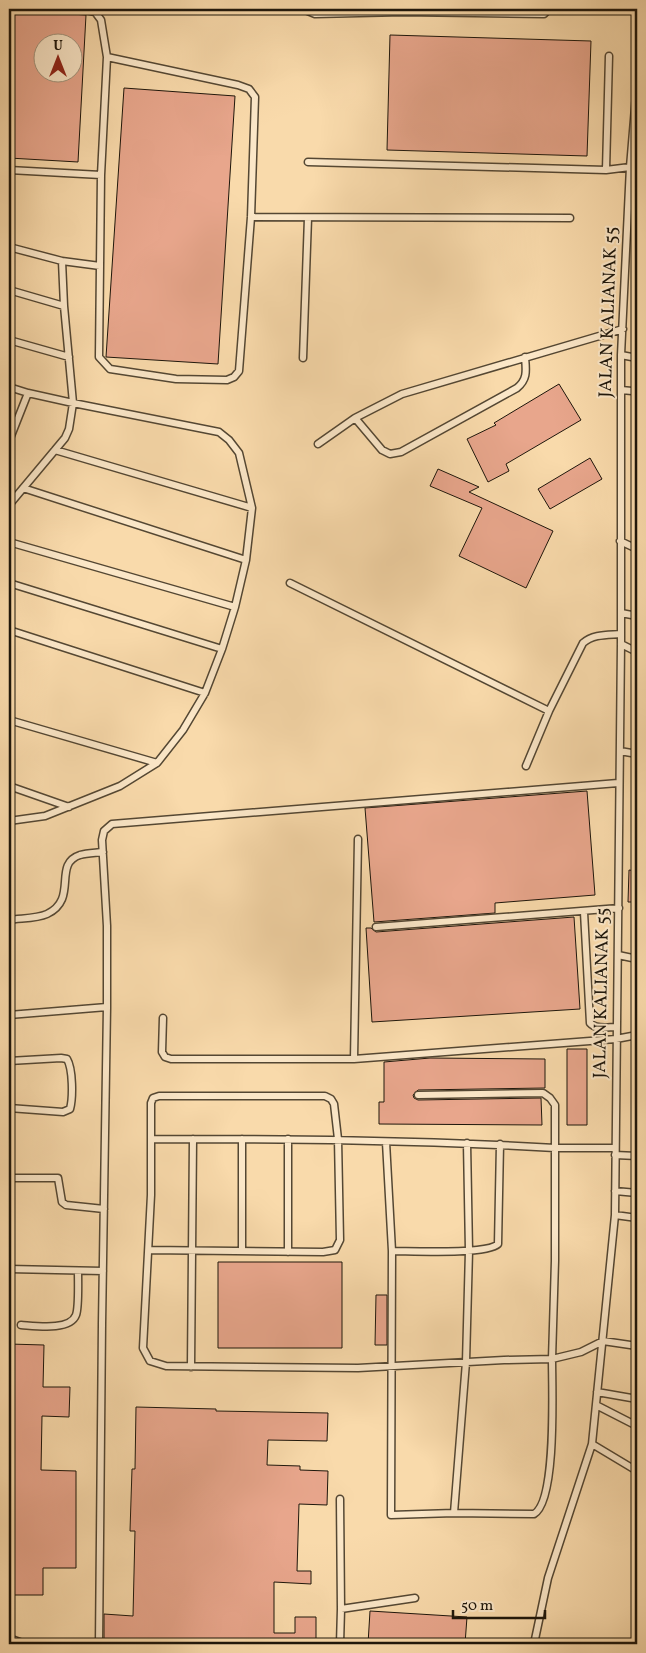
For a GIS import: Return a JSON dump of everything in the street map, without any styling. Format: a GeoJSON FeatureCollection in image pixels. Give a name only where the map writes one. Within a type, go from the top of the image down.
{"type":"FeatureCollection","features":[{"type":"Feature","properties":{"kind":"lane"},"geometry":{"type":"LineString","coordinates":[[80,9],[95,12],[101,20],[107,57],[101,175],[99,357],[110,369],[176,379],[226,380],[234,377],[239,371],[251,217],[255,97],[249,89],[107,57]]}},
{"type":"Feature","properties":{"kind":"lane"},"geometry":{"type":"LineString","coordinates":[[303,9],[315,14],[403,10],[544,14],[549,9]]}},
{"type":"Feature","properties":{"kind":"lane"},"geometry":{"type":"LineString","coordinates":[[606,170],[609,56]]}},
{"type":"Feature","properties":{"kind":"lane","name":"JALAN KALIANAK 55"},"geometry":{"type":"LineString","coordinates":[[534,1644],[548,1578],[592,1444],[615,1215],[619,908],[618,783],[621,644],[621,390],[630,167],[637,83]]}},
{"type":"Feature","properties":{"kind":"lane"},"geometry":{"type":"LineString","coordinates":[[308,162],[606,170],[630,167]]}},
{"type":"Feature","properties":{"kind":"lane"},"geometry":{"type":"LineString","coordinates":[[9,170],[101,175]]}},
{"type":"Feature","properties":{"kind":"lane"},"geometry":{"type":"LineString","coordinates":[[251,217],[570,218]]}},
{"type":"Feature","properties":{"kind":"lane"},"geometry":{"type":"LineString","coordinates":[[304,358],[308,218]]}},
{"type":"Feature","properties":{"kind":"lane"},"geometry":{"type":"LineString","coordinates":[[9,247],[62,261],[100,266]]}},
{"type":"Feature","properties":{"kind":"lane"},"geometry":{"type":"LineString","coordinates":[[9,505],[56,450],[69,430],[73,403],[62,261]]}},
{"type":"Feature","properties":{"kind":"lane"},"geometry":{"type":"LineString","coordinates":[[9,290],[64,306]]}},
{"type":"Feature","properties":{"kind":"lane"},"geometry":{"type":"LineString","coordinates":[[318,444],[355,418],[402,394],[623,329]]}},
{"type":"Feature","properties":{"kind":"lane"},"geometry":{"type":"LineString","coordinates":[[9,340],[69,357]]}},
{"type":"Feature","properties":{"kind":"lane"},"geometry":{"type":"LineString","coordinates":[[622,355],[637,358]]}},
{"type":"Feature","properties":{"kind":"lane"},"geometry":{"type":"LineString","coordinates":[[355,418],[382,450],[390,454],[401,452],[517,388],[526,377],[525,357]]}},
{"type":"Feature","properties":{"kind":"lane"},"geometry":{"type":"LineString","coordinates":[[9,387],[73,403],[219,432],[239,452],[252,508],[246,560],[235,608],[222,650],[205,694],[182,730],[157,763],[120,786],[68,807],[45,816],[9,821]]}},
{"type":"Feature","properties":{"kind":"lane"},"geometry":{"type":"LineString","coordinates":[[621,390],[632,390],[637,394]]}},
{"type":"Feature","properties":{"kind":"lane"},"geometry":{"type":"LineString","coordinates":[[9,440],[28,393]]}},
{"type":"Feature","properties":{"kind":"lane"},"geometry":{"type":"LineString","coordinates":[[56,450],[252,508]]}},
{"type":"Feature","properties":{"kind":"lane"},"geometry":{"type":"LineString","coordinates":[[23,488],[246,560]]}},
{"type":"Feature","properties":{"kind":"lane"},"geometry":{"type":"LineString","coordinates":[[620,541],[637,549]]}},
{"type":"Feature","properties":{"kind":"lane"},"geometry":{"type":"LineString","coordinates":[[9,542],[235,608]]}},
{"type":"Feature","properties":{"kind":"lane"},"geometry":{"type":"LineString","coordinates":[[9,583],[222,650]]}},
{"type":"Feature","properties":{"kind":"lane"},"geometry":{"type":"LineString","coordinates":[[290,583],[549,711]]}},
{"type":"Feature","properties":{"kind":"lane"},"geometry":{"type":"LineString","coordinates":[[621,613],[637,616]]}},
{"type":"Feature","properties":{"kind":"lane"},"geometry":{"type":"LineString","coordinates":[[9,630],[205,694]]}},
{"type":"Feature","properties":{"kind":"lane"},"geometry":{"type":"LineString","coordinates":[[526,766],[549,711],[583,642],[597,635],[620,634]]}},
{"type":"Feature","properties":{"kind":"lane"},"geometry":{"type":"LineString","coordinates":[[621,644],[637,652]]}},
{"type":"Feature","properties":{"kind":"lane"},"geometry":{"type":"LineString","coordinates":[[9,720],[157,763]]}},
{"type":"Feature","properties":{"kind":"lane"},"geometry":{"type":"LineString","coordinates":[[620,751],[637,754]]}},
{"type":"Feature","properties":{"kind":"lane"},"geometry":{"type":"LineString","coordinates":[[99,1644],[107,1007],[107,926],[102,840],[104,831],[112,824],[618,783]]}},
{"type":"Feature","properties":{"kind":"lane"},"geometry":{"type":"LineString","coordinates":[[9,786],[68,807]]}},
{"type":"Feature","properties":{"kind":"lane"},"geometry":{"type":"LineString","coordinates":[[354,1059],[358,839]]}},
{"type":"Feature","properties":{"kind":"lane"},"geometry":{"type":"LineString","coordinates":[[9,920],[45,915],[55,909],[64,897],[64,874],[70,860],[79,856],[103,852]]}},
{"type":"Feature","properties":{"kind":"lane"},"geometry":{"type":"LineString","coordinates":[[376,926],[619,908]]}},
{"type":"Feature","properties":{"kind":"lane"},"geometry":{"type":"LineString","coordinates":[[584,912],[590,1023],[592,1026],[598,1027],[616,1027]]}},
{"type":"Feature","properties":{"kind":"lane"},"geometry":{"type":"LineString","coordinates":[[618,955],[637,958]]}},
{"type":"Feature","properties":{"kind":"lane"},"geometry":{"type":"LineString","coordinates":[[9,1015],[107,1007]]}},
{"type":"Feature","properties":{"kind":"lane"},"geometry":{"type":"LineString","coordinates":[[163,1018],[162,1052],[165,1057],[171,1059],[354,1059],[616,1039],[637,1035]]}},
{"type":"Feature","properties":{"kind":"lane"},"geometry":{"type":"LineString","coordinates":[[9,1061],[61,1058],[67,1060],[70,1065],[72,1102],[70,1109],[63,1112],[9,1108]]}},
{"type":"Feature","properties":{"kind":"lane"},"geometry":{"type":"LineString","coordinates":[[386,1142],[392,1251],[391,1515],[454,1513],[534,1514],[541,1508],[551,1458],[555,1261],[555,1105],[543,1093],[418,1095]]}},
{"type":"Feature","properties":{"kind":"lane"},"geometry":{"type":"LineString","coordinates":[[149,1250],[242,1252],[335,1250],[340,1240],[338,1138],[334,1104],[326,1096],[159,1096],[153,1098],[151,1103],[149,1250],[143,1348],[150,1361],[166,1366],[192,1367],[358,1368],[552,1359],[581,1352],[603,1341],[637,1346]]}},
{"type":"Feature","properties":{"kind":"lane"},"geometry":{"type":"LineString","coordinates":[[151,1138],[338,1138],[386,1142],[500,1144],[555,1148],[615,1148]]}},
{"type":"Feature","properties":{"kind":"lane"},"geometry":{"type":"LineString","coordinates":[[192,1367],[193,1138]]}},
{"type":"Feature","properties":{"kind":"lane"},"geometry":{"type":"LineString","coordinates":[[242,1138],[242,1252]]}},
{"type":"Feature","properties":{"kind":"lane"},"geometry":{"type":"LineString","coordinates":[[288,1138],[288,1252]]}},
{"type":"Feature","properties":{"kind":"lane"},"geometry":{"type":"LineString","coordinates":[[454,1513],[466,1362],[469,1251],[467,1143]]}},
{"type":"Feature","properties":{"kind":"lane"},"geometry":{"type":"LineString","coordinates":[[392,1251],[469,1251],[494,1248],[498,1244],[500,1144]]}},
{"type":"Feature","properties":{"kind":"lane"},"geometry":{"type":"LineString","coordinates":[[615,1155],[637,1156]]}},
{"type":"Feature","properties":{"kind":"lane"},"geometry":{"type":"LineString","coordinates":[[9,1178],[58,1178],[62,1202],[66,1205],[104,1209]]}},
{"type":"Feature","properties":{"kind":"lane"},"geometry":{"type":"LineString","coordinates":[[615,1191],[637,1193]]}},
{"type":"Feature","properties":{"kind":"lane"},"geometry":{"type":"LineString","coordinates":[[615,1215],[637,1218]]}},
{"type":"Feature","properties":{"kind":"lane"},"geometry":{"type":"LineString","coordinates":[[9,1269],[103,1272]]}},
{"type":"Feature","properties":{"kind":"lane"},"geometry":{"type":"LineString","coordinates":[[22,1326],[64,1326],[72,1322],[77,1314],[78,1272]]}},
{"type":"Feature","properties":{"kind":"lane"},"geometry":{"type":"LineString","coordinates":[[598,1392],[637,1399]]}},
{"type":"Feature","properties":{"kind":"lane"},"geometry":{"type":"LineString","coordinates":[[596,1405],[637,1426]]}},
{"type":"Feature","properties":{"kind":"lane"},"geometry":{"type":"LineString","coordinates":[[592,1444],[637,1471]]}},
{"type":"Feature","properties":{"kind":"lane"},"geometry":{"type":"LineString","coordinates":[[340,1499],[340,1644]]}},
{"type":"Feature","properties":{"kind":"lane"},"geometry":{"type":"LineString","coordinates":[[341,1609],[415,1598]]}},
{"type":"Feature","properties":{"kind":"lane"},"geometry":{"type":"LineString","coordinates":[[9,1638],[25,1644]]}},
{"type":"Feature","properties":{"kind":"building"},"geometry":{"type":"Polygon","coordinates":[[[9,10],[86,15],[78,162],[9,158],[9,10]]]}},
{"type":"Feature","properties":{"kind":"building"},"geometry":{"type":"Polygon","coordinates":[[[390,35],[591,41],[587,156],[387,150],[390,35]]]}},
{"type":"Feature","properties":{"kind":"building"},"geometry":{"type":"Polygon","coordinates":[[[124,88],[235,96],[218,364],[106,357],[124,88]]]}},
{"type":"Feature","properties":{"kind":"building"},"geometry":{"type":"Polygon","coordinates":[[[559,384],[581,420],[506,464],[509,471],[488,482],[467,439],[496,425],[494,423],[559,384]]]}},
{"type":"Feature","properties":{"kind":"building"},"geometry":{"type":"Polygon","coordinates":[[[590,458],[602,479],[550,509],[538,489],[590,458]]]}},
{"type":"Feature","properties":{"kind":"building"},"geometry":{"type":"Polygon","coordinates":[[[438,469],[479,487],[469,492],[553,531],[526,588],[459,556],[482,508],[430,486],[438,469]]]}},
{"type":"Feature","properties":{"kind":"building"},"geometry":{"type":"Polygon","coordinates":[[[587,791],[595,895],[495,903],[495,913],[374,922],[365,808],[587,791]]]}},
{"type":"Feature","properties":{"kind":"building"},"geometry":{"type":"Polygon","coordinates":[[[629,870],[637,871],[637,902],[628,902],[629,870]]]}},
{"type":"Feature","properties":{"kind":"building"},"geometry":{"type":"Polygon","coordinates":[[[574,917],[580,1009],[372,1022],[366,928],[371,928],[376,932],[574,917]]]}},
{"type":"Feature","properties":{"kind":"building"},"geometry":{"type":"Polygon","coordinates":[[[567,1049],[587,1049],[587,1125],[567,1125],[567,1049]]]}},
{"type":"Feature","properties":{"kind":"building"},"geometry":{"type":"Polygon","coordinates":[[[430,1058],[545,1059],[545,1088],[418,1090],[413,1095],[418,1100],[541,1098],[542,1125],[379,1124],[379,1102],[384,1102],[384,1062],[430,1058]]]}},
{"type":"Feature","properties":{"kind":"building"},"geometry":{"type":"Polygon","coordinates":[[[218,1262],[342,1262],[342,1348],[218,1348],[218,1262]]]}},
{"type":"Feature","properties":{"kind":"building"},"geometry":{"type":"Polygon","coordinates":[[[376,1295],[387,1295],[387,1345],[375,1345],[376,1295]]]}},
{"type":"Feature","properties":{"kind":"building"},"geometry":{"type":"Polygon","coordinates":[[[9,1344],[44,1345],[43,1387],[70,1387],[69,1417],[42,1416],[41,1470],[76,1471],[76,1568],[43,1568],[43,1595],[9,1595],[9,1344]]]}},
{"type":"Feature","properties":{"kind":"building"},"geometry":{"type":"Polygon","coordinates":[[[136,1407],[328,1413],[327,1441],[268,1440],[267,1465],[300,1466],[300,1470],[328,1471],[327,1505],[299,1504],[297,1571],[311,1571],[311,1584],[274,1582],[274,1633],[295,1633],[295,1617],[316,1617],[316,1644],[104,1644],[104,1614],[133,1616],[135,1531],[130,1531],[132,1469],[135,1469],[136,1407]]]}},
{"type":"Feature","properties":{"kind":"building"},"geometry":{"type":"Polygon","coordinates":[[[370,1611],[467,1617],[465,1644],[368,1644],[370,1611]]]}}]}
